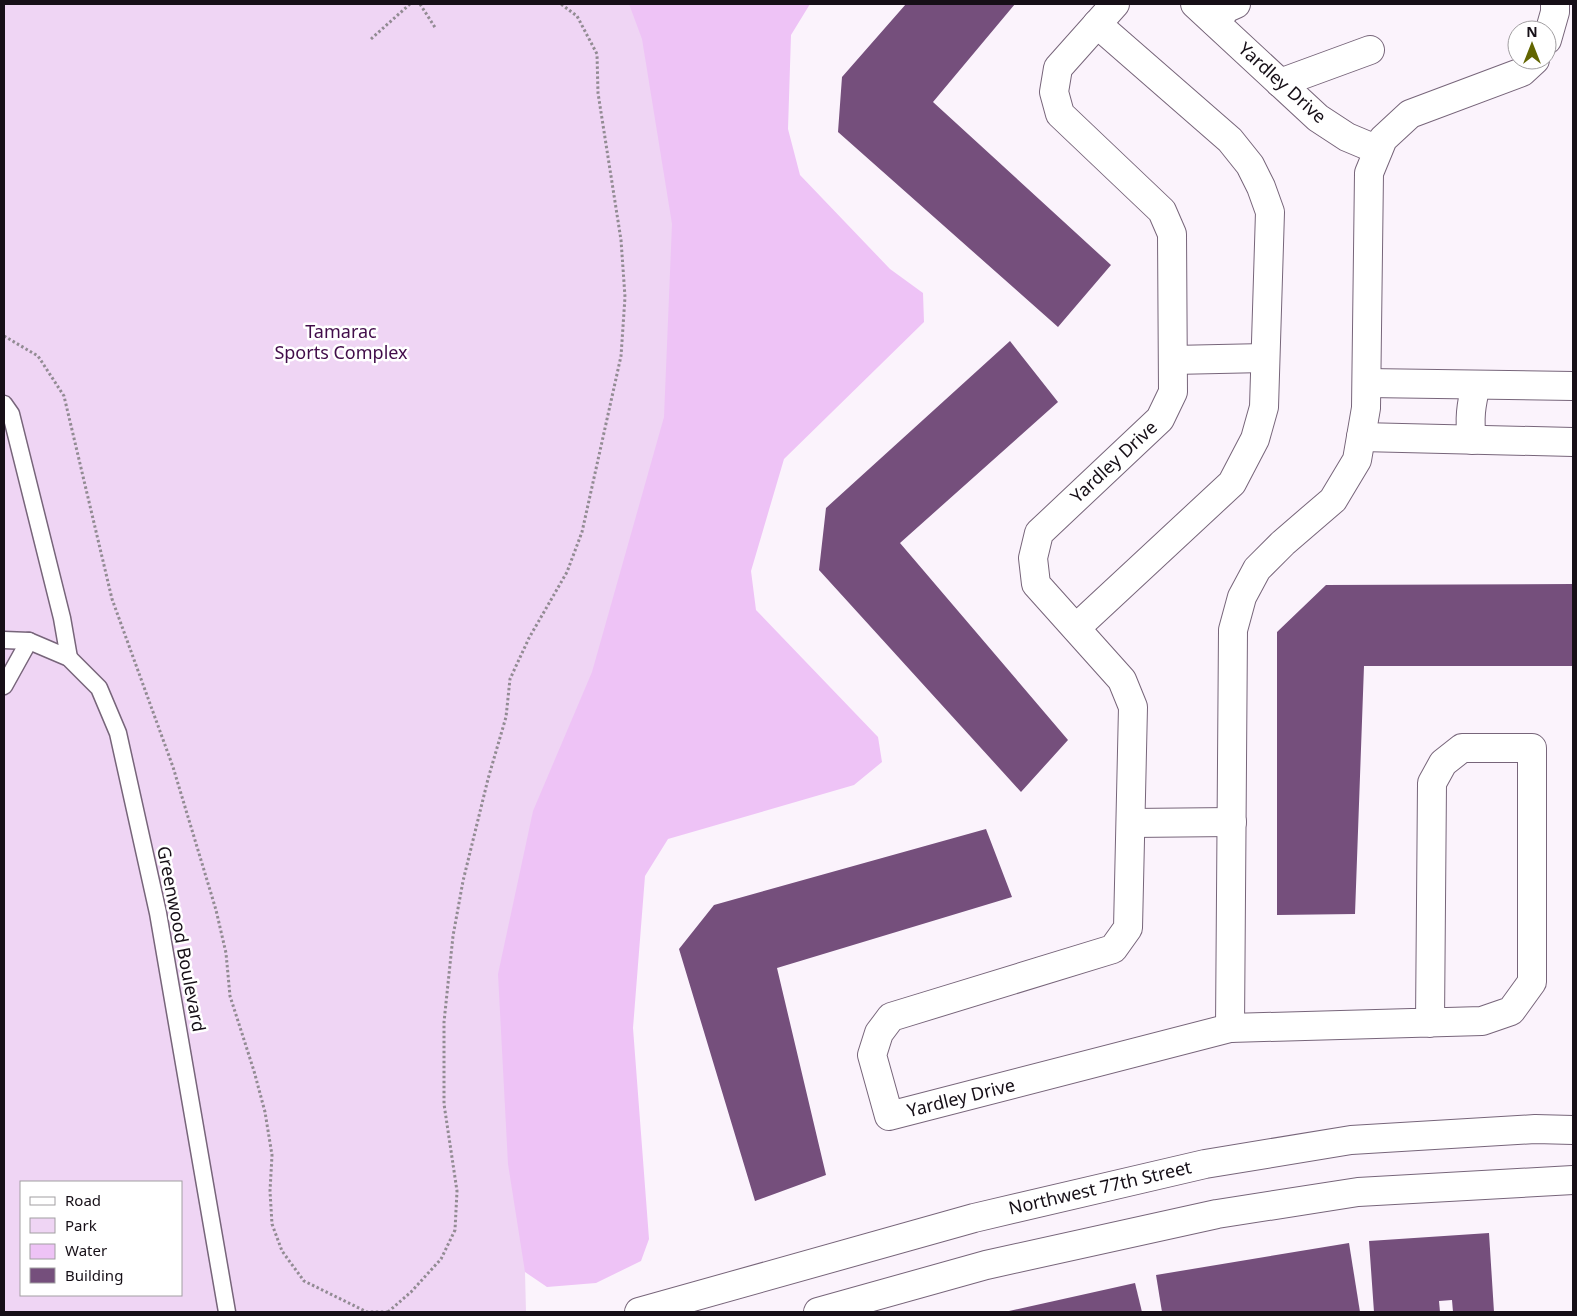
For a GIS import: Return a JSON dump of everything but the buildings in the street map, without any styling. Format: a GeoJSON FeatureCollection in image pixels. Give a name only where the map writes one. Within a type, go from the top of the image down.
{"type":"FeatureCollection","features":[{"type":"Feature","properties":{"kind":"street","name":"Yardley Drive"},"geometry":{"type":"LineString","coordinates":[[1116,4],[1058,68],[1054,92],[1060,114],[1162,211],[1172,234],[1173,392],[1160,419],[1038,533],[1033,558],[1036,584],[1122,680],[1133,707],[1128,928],[1113,948],[891,1017],[878,1033],[872,1055],[889,1116],[1230,1028]]}},
{"type":"Feature","properties":{"kind":"street","name":"Yardley Drive"},"geometry":{"type":"LineString","coordinates":[[1195,4],[1318,118],[1348,137],[1378,150]]}},
{"type":"Feature","properties":{"kind":"street"},"geometry":{"type":"LineString","coordinates":[[1215,22],[1228,8],[1236,4]]}},
{"type":"Feature","properties":{"kind":"street"},"geometry":{"type":"LineString","coordinates":[[1553,20],[1555,4]]}},
{"type":"Feature","properties":{"kind":"street"},"geometry":{"type":"LineString","coordinates":[[1076,628],[1232,483],[1255,439],[1264,407],[1270,212],[1261,188],[1250,165],[1230,140],[1097,24]]}},
{"type":"Feature","properties":{"kind":"street"},"geometry":{"type":"LineString","coordinates":[[1280,83],[1370,50]]}},
{"type":"Feature","properties":{"kind":"street"},"geometry":{"type":"LineString","coordinates":[[1430,1023],[1432,783],[1443,763],[1462,748],[1532,748],[1532,982],[1511,1011],[1482,1021],[1430,1023],[1230,1028],[1233,630],[1242,597],[1257,569],[1283,543],[1332,500],[1357,460],[1366,408],[1367,383],[1368,173],[1383,139],[1410,114],[1524,70]]}},
{"type":"Feature","properties":{"kind":"street"},"geometry":{"type":"LineString","coordinates":[[1173,360],[1265,358]]}},
{"type":"Feature","properties":{"kind":"street"},"geometry":{"type":"LineString","coordinates":[[1367,383],[1573,386]]}},
{"type":"Feature","properties":{"kind":"street"},"geometry":{"type":"LineString","coordinates":[[1472,440],[1469,422],[1476,385]]}},
{"type":"Feature","properties":{"kind":"street"},"geometry":{"type":"LineString","coordinates":[[1361,437],[1573,442]]}},
{"type":"Feature","properties":{"kind":"street"},"geometry":{"type":"LineString","coordinates":[[1131,823],[1232,822]]}},
{"type":"Feature","properties":{"kind":"street","name":"Northwest 77th Street"},"geometry":{"type":"LineString","coordinates":[[638,1312],[974,1218],[1205,1164],[1351,1140],[1535,1129],[1573,1130]]}},
{"type":"Feature","properties":{"kind":"street"},"geometry":{"type":"LineString","coordinates":[[818,1312],[986,1265],[1217,1214],[1358,1192],[1573,1180]]}},
{"type":"Feature","properties":{"kind":"lane"},"geometry":{"type":"LineString","coordinates":[[4,404],[12,414],[62,618],[69,658]]}},
{"type":"Feature","properties":{"kind":"lane","name":"Greenwood Boulevard"},"geometry":{"type":"LineString","coordinates":[[4,640],[29,641],[69,658],[99,688],[118,733],[158,913],[227,1312]]}},
{"type":"Feature","properties":{"kind":"lane"},"geometry":{"type":"LineString","coordinates":[[4,686],[29,641]]}},
{"type":"Feature","properties":{"kind":"path"},"geometry":{"type":"LineString","coordinates":[[371,39],[410,4]]}},
{"type":"Feature","properties":{"kind":"path"},"geometry":{"type":"LineString","coordinates":[[420,4],[436,29]]}},
{"type":"Feature","properties":{"kind":"path"},"geometry":{"type":"LineString","coordinates":[[4,336],[38,356],[64,396],[112,599],[173,767],[216,910],[226,953],[230,996],[265,1112],[272,1155],[270,1191],[272,1224],[282,1251],[304,1281],[368,1312],[388,1312],[441,1259],[455,1230],[457,1191],[444,1104],[444,1022],[453,936],[463,881],[506,717],[510,679],[529,638],[566,572],[582,532],[622,356],[625,297],[621,240],[598,93],[597,54],[577,16],[561,4]]}},
{"type":"Feature","properties":{"kind":"green space","name":"Tamarac Sports Complex"},"geometry":{"type":"Polygon","coordinates":[[[4,4],[649,4],[690,270],[525,1272],[526,1312],[4,1312],[4,4]]]}},
{"type":"Feature","properties":{"kind":"water"},"geometry":{"type":"Polygon","coordinates":[[[629,4],[810,4],[791,35],[788,129],[800,175],[890,269],[923,293],[924,322],[784,459],[751,571],[756,610],[878,737],[882,762],[854,785],[668,839],[645,876],[633,1028],[649,1239],[641,1261],[596,1283],[547,1287],[525,1272],[508,1164],[498,974],[533,811],[592,672],[664,417],[672,224],[642,39],[629,4]]]}}]}
